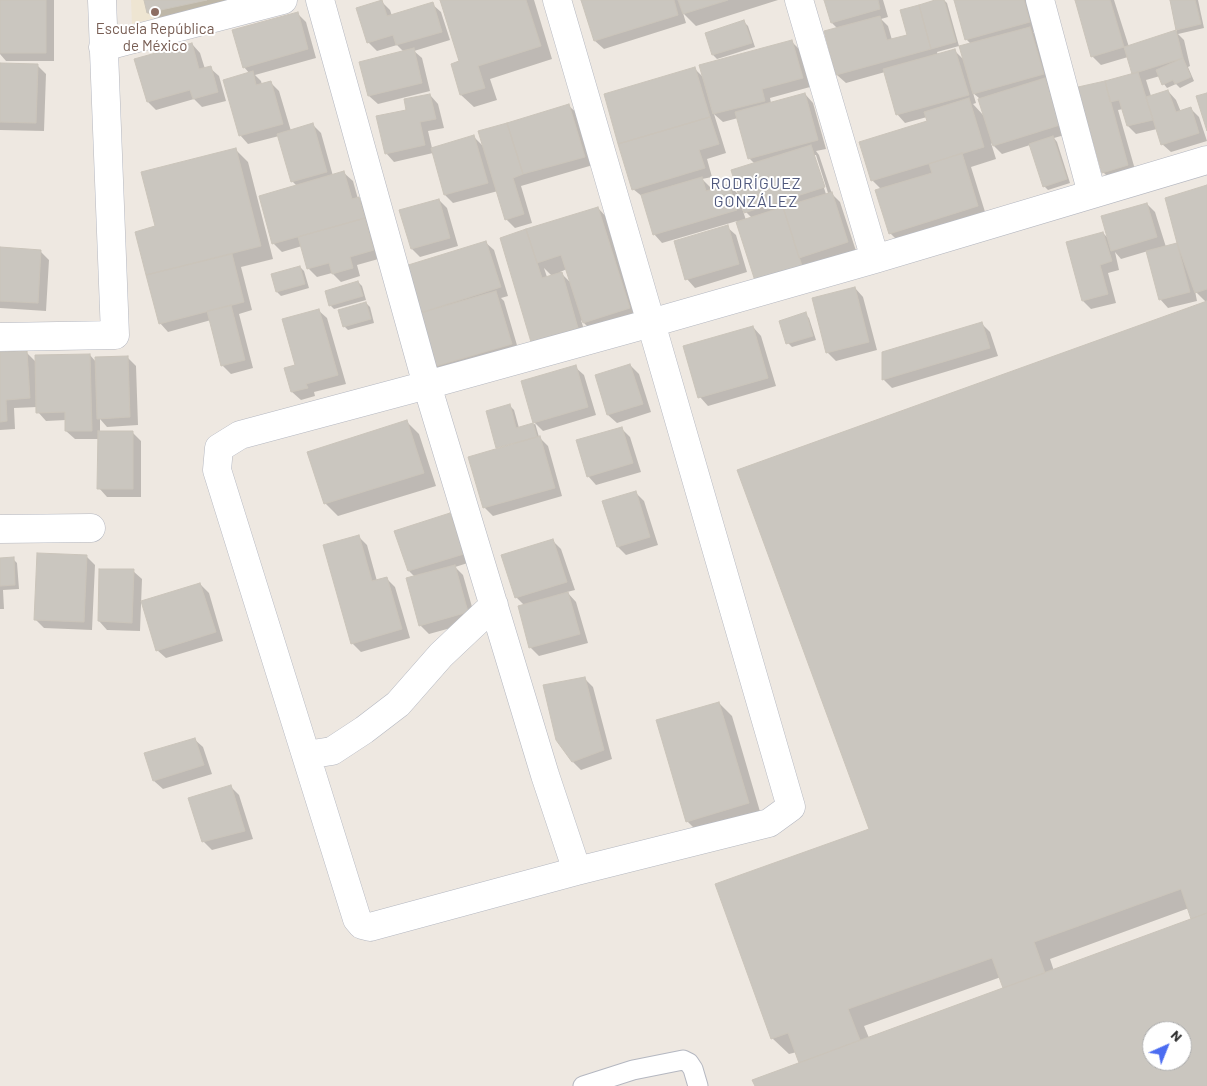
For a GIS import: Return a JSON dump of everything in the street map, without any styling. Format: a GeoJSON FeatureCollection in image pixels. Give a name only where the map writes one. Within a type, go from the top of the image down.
{"type":"FeatureCollection","features":[{"type":"Feature","properties":{"kind":"street"},"geometry":{"type":"LineString","coordinates":[[0,337],[114,336],[102,0]]}},
{"type":"Feature","properties":{"kind":"street"},"geometry":{"type":"LineString","coordinates":[[104,47],[283,0]]}},
{"type":"Feature","properties":{"kind":"street"},"geometry":{"type":"LineString","coordinates":[[320,0],[427,385],[545,775],[577,871]]}},
{"type":"Feature","properties":{"kind":"street"},"geometry":{"type":"LineString","coordinates":[[557,0],[651,323],[791,807],[769,823],[577,871],[370,927],[362,926],[357,919],[216,470],[219,448],[240,435],[651,323],[875,259],[1207,160]]}},
{"type":"Feature","properties":{"kind":"street"},"geometry":{"type":"LineString","coordinates":[[799,0],[875,259]]}},
{"type":"Feature","properties":{"kind":"street"},"geometry":{"type":"LineString","coordinates":[[1040,0],[1092,194]]}},
{"type":"Feature","properties":{"kind":"street"},"geometry":{"type":"LineString","coordinates":[[0,529],[91,528]]}},
{"type":"Feature","properties":{"kind":"street"},"geometry":{"type":"LineString","coordinates":[[306,755],[332,751],[398,704],[441,655],[494,605]]}},
{"type":"Feature","properties":{"kind":"lane"},"geometry":{"type":"LineString","coordinates":[[583,1086],[633,1070],[683,1060],[693,1069],[698,1086]]}},
{"type":"Feature","properties":{"kind":"shaded area","name":"Escuela República de México"},"geometry":{"type":"Polygon","coordinates":[[[131,0],[226,0],[132,24],[131,0]]]}},
{"type":"Feature","properties":{"kind":"building"},"geometry":{"type":"Polygon","coordinates":[[[0,0],[46,0],[46,53],[0,53],[0,0]]]}},
{"type":"Feature","properties":{"kind":"building"},"geometry":{"type":"Polygon","coordinates":[[[144,0],[207,0],[147,13],[144,0]]]}},
{"type":"Feature","properties":{"kind":"building"},"geometry":{"type":"Polygon","coordinates":[[[382,0],[387,16],[433,2],[442,32],[396,45],[393,35],[367,43],[356,8],[382,0]]]}},
{"type":"Feature","properties":{"kind":"building"},"geometry":{"type":"Polygon","coordinates":[[[440,0],[526,0],[541,46],[478,66],[485,88],[460,95],[451,64],[459,61],[440,0]]]}},
{"type":"Feature","properties":{"kind":"building"},"geometry":{"type":"Polygon","coordinates":[[[581,0],[674,0],[678,15],[594,41],[581,0]]]}},
{"type":"Feature","properties":{"kind":"building"},"geometry":{"type":"Polygon","coordinates":[[[678,0],[728,0],[683,14],[678,0]]]}},
{"type":"Feature","properties":{"kind":"building"},"geometry":{"type":"Polygon","coordinates":[[[824,0],[878,0],[880,9],[831,23],[824,0]]]}},
{"type":"Feature","properties":{"kind":"building"},"geometry":{"type":"Polygon","coordinates":[[[935,0],[944,0],[956,42],[931,49],[919,5],[935,0]]]}},
{"type":"Feature","properties":{"kind":"building"},"geometry":{"type":"Polygon","coordinates":[[[954,0],[1024,0],[1030,22],[965,40],[954,0]]]}},
{"type":"Feature","properties":{"kind":"building"},"geometry":{"type":"Polygon","coordinates":[[[1075,0],[1110,0],[1124,47],[1091,57],[1075,0]]]}},
{"type":"Feature","properties":{"kind":"building"},"geometry":{"type":"Polygon","coordinates":[[[1170,0],[1195,0],[1201,24],[1176,30],[1170,0]]]}},
{"type":"Feature","properties":{"kind":"building"},"geometry":{"type":"Polygon","coordinates":[[[919,5],[931,49],[836,75],[824,31],[880,16],[887,40],[907,35],[900,10],[919,5]]]}},
{"type":"Feature","properties":{"kind":"building"},"geometry":{"type":"Polygon","coordinates":[[[298,12],[308,49],[243,68],[232,30],[298,12]]]}},
{"type":"Feature","properties":{"kind":"building"},"geometry":{"type":"Polygon","coordinates":[[[744,20],[752,43],[712,55],[705,33],[744,20]]]}},
{"type":"Feature","properties":{"kind":"building"},"geometry":{"type":"Polygon","coordinates":[[[1030,27],[1044,74],[973,94],[959,46],[1030,27]]]}},
{"type":"Feature","properties":{"kind":"building"},"geometry":{"type":"Polygon","coordinates":[[[1176,30],[1183,58],[1132,74],[1124,47],[1176,30]]]}},
{"type":"Feature","properties":{"kind":"building"},"geometry":{"type":"Polygon","coordinates":[[[792,40],[803,78],[762,89],[765,101],[713,114],[699,65],[792,40]]]}},
{"type":"Feature","properties":{"kind":"building"},"geometry":{"type":"Polygon","coordinates":[[[192,43],[199,69],[211,66],[218,92],[193,99],[190,90],[147,102],[134,59],[192,43]]]}},
{"type":"Feature","properties":{"kind":"building"},"geometry":{"type":"Polygon","coordinates":[[[414,48],[422,83],[368,96],[359,62],[414,48]]]}},
{"type":"Feature","properties":{"kind":"building"},"geometry":{"type":"Polygon","coordinates":[[[955,49],[969,95],[896,115],[883,69],[955,49]]]}},
{"type":"Feature","properties":{"kind":"building"},"geometry":{"type":"Polygon","coordinates":[[[1183,58],[1191,77],[1175,84],[1173,80],[1162,85],[1156,70],[1183,58]]]}},
{"type":"Feature","properties":{"kind":"building"},"geometry":{"type":"Polygon","coordinates":[[[0,63],[38,64],[36,123],[0,122],[0,63]]]}},
{"type":"Feature","properties":{"kind":"building"},"geometry":{"type":"Polygon","coordinates":[[[695,67],[710,117],[618,144],[604,94],[695,67]]]}},
{"type":"Feature","properties":{"kind":"building"},"geometry":{"type":"Polygon","coordinates":[[[253,71],[256,85],[271,81],[283,124],[239,136],[223,80],[253,71]]]}},
{"type":"Feature","properties":{"kind":"building"},"geometry":{"type":"Polygon","coordinates":[[[1138,72],[1153,120],[1127,126],[1119,100],[1110,102],[1105,81],[1138,72]]]}},
{"type":"Feature","properties":{"kind":"building"},"geometry":{"type":"Polygon","coordinates":[[[1045,78],[1060,125],[993,146],[978,99],[1045,78]]]}},
{"type":"Feature","properties":{"kind":"building"},"geometry":{"type":"Polygon","coordinates":[[[1105,81],[1128,165],[1102,173],[1078,87],[1105,81]]]}},
{"type":"Feature","properties":{"kind":"building"},"geometry":{"type":"Polygon","coordinates":[[[1168,90],[1176,112],[1191,107],[1199,133],[1161,145],[1146,97],[1168,90]]]}},
{"type":"Feature","properties":{"kind":"building"},"geometry":{"type":"Polygon","coordinates":[[[805,93],[818,140],[748,159],[735,112],[805,93]]]}},
{"type":"Feature","properties":{"kind":"building"},"geometry":{"type":"Polygon","coordinates":[[[1207,93],[1207,131],[1196,96],[1207,93]]]}},
{"type":"Feature","properties":{"kind":"building"},"geometry":{"type":"Polygon","coordinates":[[[430,94],[436,119],[420,122],[425,145],[385,154],[376,116],[406,110],[404,99],[430,94]]]}},
{"type":"Feature","properties":{"kind":"building"},"geometry":{"type":"Polygon","coordinates":[[[969,98],[984,147],[871,181],[859,142],[927,121],[924,112],[969,98]]]}},
{"type":"Feature","properties":{"kind":"building"},"geometry":{"type":"Polygon","coordinates":[[[569,104],[585,157],[523,174],[507,123],[569,104]]]}},
{"type":"Feature","properties":{"kind":"building"},"geometry":{"type":"Polygon","coordinates":[[[710,117],[719,144],[699,150],[705,168],[632,190],[618,144],[710,117]]]}},
{"type":"Feature","properties":{"kind":"building"},"geometry":{"type":"Polygon","coordinates":[[[313,123],[327,172],[291,182],[277,134],[313,123]]]}},
{"type":"Feature","properties":{"kind":"building"},"geometry":{"type":"Polygon","coordinates":[[[507,123],[523,174],[513,178],[524,214],[505,220],[478,131],[507,123]]]}},
{"type":"Feature","properties":{"kind":"building"},"geometry":{"type":"Polygon","coordinates":[[[474,135],[488,183],[444,195],[431,148],[474,135]]]}},
{"type":"Feature","properties":{"kind":"building"},"geometry":{"type":"Polygon","coordinates":[[[1053,136],[1067,179],[1043,187],[1029,144],[1053,136]]]}},
{"type":"Feature","properties":{"kind":"building"},"geometry":{"type":"Polygon","coordinates":[[[811,145],[825,187],[744,213],[731,170],[811,145]]]}},
{"type":"Feature","properties":{"kind":"building"},"geometry":{"type":"Polygon","coordinates":[[[236,148],[261,246],[146,275],[135,232],[155,226],[141,172],[236,148]]]}},
{"type":"Feature","properties":{"kind":"building"},"geometry":{"type":"Polygon","coordinates":[[[962,153],[978,206],[889,234],[875,190],[932,173],[929,164],[962,153]]]}},
{"type":"Feature","properties":{"kind":"building"},"geometry":{"type":"Polygon","coordinates":[[[344,171],[352,199],[359,197],[365,218],[272,244],[259,196],[344,171]]]}},
{"type":"Feature","properties":{"kind":"building"},"geometry":{"type":"Polygon","coordinates":[[[702,177],[706,191],[729,184],[737,210],[653,235],[641,195],[702,177]]]}},
{"type":"Feature","properties":{"kind":"building"},"geometry":{"type":"Polygon","coordinates":[[[1207,185],[1207,289],[1195,293],[1177,243],[1165,198],[1207,185]]]}},
{"type":"Feature","properties":{"kind":"building"},"geometry":{"type":"Polygon","coordinates":[[[832,192],[848,242],[799,258],[783,207],[832,192]]]}},
{"type":"Feature","properties":{"kind":"building"},"geometry":{"type":"Polygon","coordinates":[[[439,199],[450,238],[411,249],[399,210],[439,199]]]}},
{"type":"Feature","properties":{"kind":"building"},"geometry":{"type":"Polygon","coordinates":[[[1147,203],[1157,237],[1111,251],[1101,216],[1147,203]]]}},
{"type":"Feature","properties":{"kind":"building"},"geometry":{"type":"Polygon","coordinates":[[[598,207],[630,308],[583,323],[561,255],[537,263],[526,229],[598,207]]]}},
{"type":"Feature","properties":{"kind":"building"},"geometry":{"type":"Polygon","coordinates":[[[783,207],[803,269],[756,284],[736,222],[783,207]]]}},
{"type":"Feature","properties":{"kind":"building"},"geometry":{"type":"Polygon","coordinates":[[[365,218],[374,250],[350,257],[353,268],[332,274],[329,263],[307,269],[298,237],[365,218]]]}},
{"type":"Feature","properties":{"kind":"building"},"geometry":{"type":"Polygon","coordinates":[[[728,225],[739,264],[685,280],[674,241],[728,225]]]}},
{"type":"Feature","properties":{"kind":"building"},"geometry":{"type":"Polygon","coordinates":[[[526,229],[542,278],[562,272],[578,328],[531,342],[500,238],[526,229]]]}},
{"type":"Feature","properties":{"kind":"building"},"geometry":{"type":"Polygon","coordinates":[[[1103,232],[1112,261],[1100,265],[1108,294],[1082,301],[1066,242],[1103,232]]]}},
{"type":"Feature","properties":{"kind":"building"},"geometry":{"type":"Polygon","coordinates":[[[486,241],[501,287],[420,313],[405,266],[486,241]]]}},
{"type":"Feature","properties":{"kind":"building"},"geometry":{"type":"Polygon","coordinates":[[[1177,243],[1190,292],[1159,300],[1146,251],[1177,243]]]}},
{"type":"Feature","properties":{"kind":"building"},"geometry":{"type":"Polygon","coordinates":[[[0,247],[41,250],[38,303],[0,301],[0,247]]]}},
{"type":"Feature","properties":{"kind":"building"},"geometry":{"type":"Polygon","coordinates":[[[232,254],[244,302],[159,324],[146,275],[232,254]]]}},
{"type":"Feature","properties":{"kind":"building"},"geometry":{"type":"Polygon","coordinates":[[[300,266],[305,284],[276,292],[271,274],[300,266]]]}},
{"type":"Feature","properties":{"kind":"building"},"geometry":{"type":"Polygon","coordinates":[[[358,281],[363,296],[329,306],[325,291],[358,281]]]}},
{"type":"Feature","properties":{"kind":"building"},"geometry":{"type":"Polygon","coordinates":[[[855,287],[869,342],[826,353],[812,298],[855,287]]]}},
{"type":"Feature","properties":{"kind":"building"},"geometry":{"type":"Polygon","coordinates":[[[496,291],[512,344],[433,367],[417,314],[496,291]]]}},
{"type":"Feature","properties":{"kind":"building"},"geometry":{"type":"Polygon","coordinates":[[[1207,301],[1207,913],[1191,919],[1181,889],[1034,942],[1045,973],[1003,988],[992,958],[848,1009],[860,1040],[799,1063],[788,1033],[771,1039],[715,884],[869,829],[737,470],[1207,301]]]}},
{"type":"Feature","properties":{"kind":"building"},"geometry":{"type":"Polygon","coordinates":[[[366,302],[371,319],[343,327],[338,310],[366,302]]]}},
{"type":"Feature","properties":{"kind":"building"},"geometry":{"type":"Polygon","coordinates":[[[231,305],[245,360],[221,366],[207,311],[231,305]]]}},
{"type":"Feature","properties":{"kind":"building"},"geometry":{"type":"Polygon","coordinates":[[[319,309],[338,375],[306,384],[308,388],[291,392],[284,368],[295,365],[282,319],[319,309]]]}},
{"type":"Feature","properties":{"kind":"building"},"geometry":{"type":"Polygon","coordinates":[[[806,312],[813,336],[786,344],[779,321],[806,312]]]}},
{"type":"Feature","properties":{"kind":"building"},"geometry":{"type":"Polygon","coordinates":[[[982,322],[990,348],[882,380],[882,352],[982,322]]]}},
{"type":"Feature","properties":{"kind":"building"},"geometry":{"type":"Polygon","coordinates":[[[753,326],[768,378],[698,398],[683,346],[753,326]]]}},
{"type":"Feature","properties":{"kind":"building"},"geometry":{"type":"Polygon","coordinates":[[[27,351],[30,398],[6,400],[7,421],[0,422],[0,352],[27,351]]]}},
{"type":"Feature","properties":{"kind":"building"},"geometry":{"type":"Polygon","coordinates":[[[90,354],[92,431],[65,431],[65,412],[36,413],[35,355],[90,354]]]}},
{"type":"Feature","properties":{"kind":"building"},"geometry":{"type":"Polygon","coordinates":[[[128,356],[130,417],[97,419],[95,357],[128,356]]]}},
{"type":"Feature","properties":{"kind":"building"},"geometry":{"type":"Polygon","coordinates":[[[630,364],[643,404],[607,415],[595,375],[630,364]]]}},
{"type":"Feature","properties":{"kind":"building"},"geometry":{"type":"Polygon","coordinates":[[[576,365],[588,407],[533,423],[521,381],[576,365]]]}},
{"type":"Feature","properties":{"kind":"building"},"geometry":{"type":"Polygon","coordinates":[[[510,404],[516,428],[533,423],[537,437],[496,448],[486,411],[510,404]]]}},
{"type":"Feature","properties":{"kind":"building"},"geometry":{"type":"Polygon","coordinates":[[[407,420],[424,473],[324,504],[307,452],[407,420]]]}},
{"type":"Feature","properties":{"kind":"building"},"geometry":{"type":"Polygon","coordinates":[[[622,427],[633,463],[587,477],[576,440],[622,427]]]}},
{"type":"Feature","properties":{"kind":"building"},"geometry":{"type":"Polygon","coordinates":[[[98,431],[133,431],[133,489],[97,489],[98,431]]]}},
{"type":"Feature","properties":{"kind":"building"},"geometry":{"type":"Polygon","coordinates":[[[540,436],[555,488],[483,508],[468,457],[540,436]]]}},
{"type":"Feature","properties":{"kind":"building"},"geometry":{"type":"Polygon","coordinates":[[[636,491],[650,537],[617,547],[602,501],[636,491]]]}},
{"type":"Feature","properties":{"kind":"building"},"geometry":{"type":"Polygon","coordinates":[[[450,513],[464,554],[408,571],[394,531],[450,513]]]}},
{"type":"Feature","properties":{"kind":"building"},"geometry":{"type":"Polygon","coordinates":[[[359,535],[372,581],[387,577],[402,629],[351,644],[323,545],[359,535]]]}},
{"type":"Feature","properties":{"kind":"building"},"geometry":{"type":"Polygon","coordinates":[[[553,539],[567,582],[515,598],[501,555],[553,539]]]}},
{"type":"Feature","properties":{"kind":"building"},"geometry":{"type":"Polygon","coordinates":[[[37,553],[87,555],[84,622],[34,620],[37,553]]]}},
{"type":"Feature","properties":{"kind":"building"},"geometry":{"type":"Polygon","coordinates":[[[14,557],[15,585],[0,586],[0,558],[14,557]]]}},
{"type":"Feature","properties":{"kind":"building"},"geometry":{"type":"Polygon","coordinates":[[[455,565],[468,612],[419,626],[406,578],[455,565]]]}},
{"type":"Feature","properties":{"kind":"building"},"geometry":{"type":"Polygon","coordinates":[[[99,569],[134,569],[132,623],[98,621],[99,569]]]}},
{"type":"Feature","properties":{"kind":"building"},"geometry":{"type":"Polygon","coordinates":[[[200,583],[216,632],[156,651],[141,601],[200,583]]]}},
{"type":"Feature","properties":{"kind":"building"},"geometry":{"type":"Polygon","coordinates":[[[568,592],[580,634],[529,648],[518,606],[568,592]]]}},
{"type":"Feature","properties":{"kind":"building"},"geometry":{"type":"Polygon","coordinates":[[[585,677],[604,750],[572,762],[556,740],[543,685],[585,677]]]}},
{"type":"Feature","properties":{"kind":"building"},"geometry":{"type":"Polygon","coordinates":[[[719,702],[749,803],[686,822],[656,720],[719,702]]]}},
{"type":"Feature","properties":{"kind":"building"},"geometry":{"type":"Polygon","coordinates":[[[195,738],[204,765],[153,781],[144,753],[195,738]]]}},
{"type":"Feature","properties":{"kind":"building"},"geometry":{"type":"Polygon","coordinates":[[[231,785],[245,831],[202,842],[188,798],[231,785]]]}},
{"type":"Feature","properties":{"kind":"building"},"geometry":{"type":"Polygon","coordinates":[[[1207,913],[1207,1086],[755,1086],[752,1080],[1207,913]]]}},
{"type":"Feature","properties":{"kind":"place","name":"Escuela República de México"},"geometry":{"type":"Point","coordinates":[155,12]}},
{"type":"Feature","properties":{"kind":"district","name":"RODRÍGUEZ GONZÁLEZ"},"geometry":{"type":"Point","coordinates":[756,193]}}]}
